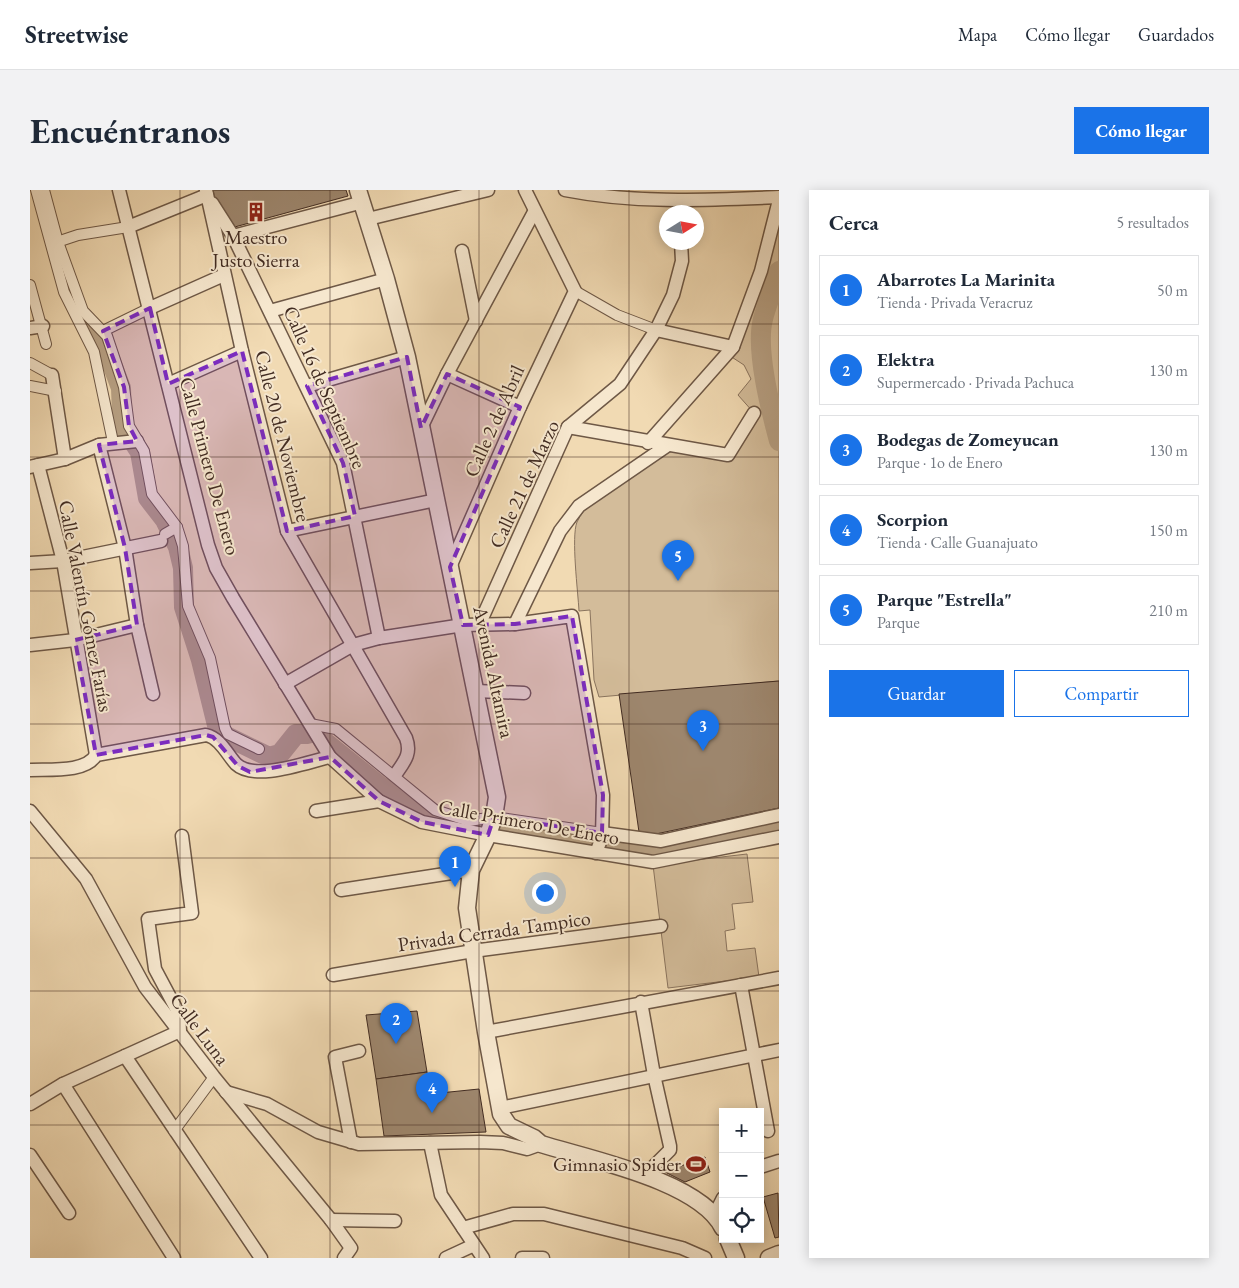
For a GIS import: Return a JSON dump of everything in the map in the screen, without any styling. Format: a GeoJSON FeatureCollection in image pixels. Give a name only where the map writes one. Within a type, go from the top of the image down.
{"type":"FeatureCollection","features":[{"type":"Feature","properties":{"kind":"street"},"geometry":{"type":"LineString","coordinates":[[36,190],[43,203],[83,311],[107,336],[124,387],[128,426],[144,451],[152,494],[177,527],[183,546],[188,606],[210,658],[224,728],[228,734],[259,749]]}},
{"type":"Feature","properties":{"kind":"street"},"geometry":{"type":"LineString","coordinates":[[44,190],[43,203],[64,292],[94,352],[118,442]]}},
{"type":"Feature","properties":{"kind":"street"},"geometry":{"type":"LineString","coordinates":[[119,190],[128,227]]}},
{"type":"Feature","properties":{"kind":"street"},"geometry":{"type":"LineString","coordinates":[[368,219],[488,190]]}},
{"type":"Feature","properties":{"kind":"street"},"geometry":{"type":"LineString","coordinates":[[525,190],[534,212],[574,291],[617,315],[656,330],[733,347]]}},
{"type":"Feature","properties":{"kind":"street"},"geometry":{"type":"LineString","coordinates":[[565,190],[600,197],[664,205]]}},
{"type":"Feature","properties":{"kind":"street"},"geometry":{"type":"LineString","coordinates":[[60,241],[78,235],[128,227],[206,192]]}},
{"type":"Feature","properties":{"kind":"street","name":"Calle 16 de Septiembre"},"geometry":{"type":"LineString","coordinates":[[206,192],[233,236],[343,463],[379,638]]}},
{"type":"Feature","properties":{"kind":"street","name":"Calle 20 de Noviembre"},"geometry":{"type":"LineString","coordinates":[[206,192],[242,351],[287,531],[409,747],[408,756],[395,775]]}},
{"type":"Feature","properties":{"kind":"street"},"geometry":{"type":"LineString","coordinates":[[233,236],[360,196]]}},
{"type":"Feature","properties":{"kind":"street","name":"Avenida Altamira"},"geometry":{"type":"LineString","coordinates":[[360,196],[386,279],[406,357],[497,796],[494,817],[488,835],[471,870],[467,908],[486,1032],[503,1118],[509,1126],[534,1138],[541,1144],[644,1176],[696,1198],[719,1221]]}},
{"type":"Feature","properties":{"kind":"street"},"geometry":{"type":"LineString","coordinates":[[648,442],[733,347],[761,272],[779,199],[704,205]]}},
{"type":"Feature","properties":{"kind":"street"},"geometry":{"type":"LineString","coordinates":[[30,212],[43,203]]}},
{"type":"Feature","properties":{"kind":"street"},"geometry":{"type":"LineString","coordinates":[[421,428],[447,374],[534,212]]}},
{"type":"Feature","properties":{"kind":"street","name":"Calle Primero De Enero"},"geometry":{"type":"LineString","coordinates":[[128,227],[150,308],[201,521],[216,568],[330,757],[380,801],[422,822],[488,835],[600,843]]}},
{"type":"Feature","properties":{"kind":"street","name":"Calle 21 de Marzo"},"geometry":{"type":"LineString","coordinates":[[480,623],[568,427],[620,384],[656,330],[673,295],[682,261],[681,250]]}},
{"type":"Feature","properties":{"kind":"street"},"geometry":{"type":"LineString","coordinates":[[462,251],[476,321]]}},
{"type":"Feature","properties":{"kind":"street"},"geometry":{"type":"LineString","coordinates":[[103,331],[224,275]]}},
{"type":"Feature","properties":{"kind":"street"},"geometry":{"type":"LineString","coordinates":[[270,311],[386,279]]}},
{"type":"Feature","properties":{"kind":"street"},"geometry":{"type":"LineString","coordinates":[[30,285],[36,327],[46,344]]}},
{"type":"Feature","properties":{"kind":"street","name":"Calle 2 de Abril"},"geometry":{"type":"LineString","coordinates":[[450,567],[520,407],[574,291]]}},
{"type":"Feature","properties":{"kind":"street"},"geometry":{"type":"LineString","coordinates":[[168,384],[242,351]]}},
{"type":"Feature","properties":{"kind":"street"},"geometry":{"type":"LineString","coordinates":[[307,386],[406,357]]}},
{"type":"Feature","properties":{"kind":"street"},"geometry":{"type":"LineString","coordinates":[[30,363],[52,375],[56,391],[65,459]]}},
{"type":"Feature","properties":{"kind":"street"},"geometry":{"type":"LineString","coordinates":[[447,374],[520,407]]}},
{"type":"Feature","properties":{"kind":"street"},"geometry":{"type":"LineString","coordinates":[[30,386],[56,391]]}},
{"type":"Feature","properties":{"kind":"street"},"geometry":{"type":"LineString","coordinates":[[568,427],[728,455],[754,413]]}},
{"type":"Feature","properties":{"kind":"street"},"geometry":{"type":"LineString","coordinates":[[34,466],[65,459],[99,445],[137,441]]}},
{"type":"Feature","properties":{"kind":"street"},"geometry":{"type":"LineString","coordinates":[[99,445],[125,548],[137,625],[153,694]]}},
{"type":"Feature","properties":{"kind":"street"},"geometry":{"type":"LineString","coordinates":[[515,624],[560,531],[579,506],[668,445]]}},
{"type":"Feature","properties":{"kind":"street","name":"Calle Valentín Gómez Farías"},"geometry":{"type":"LineString","coordinates":[[34,466],[63,560],[75,640],[96,755]]}},
{"type":"Feature","properties":{"kind":"street"},"geometry":{"type":"LineString","coordinates":[[287,531],[436,500]]}},
{"type":"Feature","properties":{"kind":"street"},"geometry":{"type":"LineString","coordinates":[[30,563],[63,560],[125,548],[163,537],[177,527]]}},
{"type":"Feature","properties":{"kind":"street"},"geometry":{"type":"LineString","coordinates":[[285,684],[352,644],[462,625],[480,623],[515,624],[572,616],[603,795],[600,843],[662,841],[779,815]]}},
{"type":"Feature","properties":{"kind":"street"},"geometry":{"type":"LineString","coordinates":[[30,645],[75,640],[137,625]]}},
{"type":"Feature","properties":{"kind":"street"},"geometry":{"type":"LineString","coordinates":[[476,691],[524,693]]}},
{"type":"Feature","properties":{"kind":"street","name":"Calle Primero De Enero"},"geometry":{"type":"LineString","coordinates":[[310,724],[336,729],[395,775],[435,810],[469,821],[494,817],[600,843],[653,862],[779,841]]}},
{"type":"Feature","properties":{"kind":"street"},"geometry":{"type":"LineString","coordinates":[[30,770],[86,765],[96,755],[206,735],[213,737],[238,766],[250,772],[265,772],[330,757]]}},
{"type":"Feature","properties":{"kind":"street"},"geometry":{"type":"LineString","coordinates":[[316,811],[380,801]]}},
{"type":"Feature","properties":{"kind":"street","name":"Calle Luna"},"geometry":{"type":"LineString","coordinates":[[30,811],[86,879],[145,987],[214,1077],[331,1220],[351,1248],[344,1258]]}},
{"type":"Feature","properties":{"kind":"street"},"geometry":{"type":"LineString","coordinates":[[30,1104],[63,1084],[180,1031],[179,1014],[155,969],[148,918],[192,913],[182,836]]}},
{"type":"Feature","properties":{"kind":"street"},"geometry":{"type":"LineString","coordinates":[[341,890],[471,870]]}},
{"type":"Feature","properties":{"kind":"street","name":"Privada Cerrada Tampico"},"geometry":{"type":"LineString","coordinates":[[333,975],[473,951],[660,926]]}},
{"type":"Feature","properties":{"kind":"street"},"geometry":{"type":"LineString","coordinates":[[486,1032],[779,978]]}},
{"type":"Feature","properties":{"kind":"street"},"geometry":{"type":"LineString","coordinates":[[741,985],[768,1131]]}},
{"type":"Feature","properties":{"kind":"street"},"geometry":{"type":"LineString","coordinates":[[641,1002],[654,1075],[670,1146],[670,1150],[644,1176]]}},
{"type":"Feature","properties":{"kind":"street"},"geometry":{"type":"LineString","coordinates":[[351,1142],[335,1056],[359,1050]]}},
{"type":"Feature","properties":{"kind":"street"},"geometry":{"type":"LineString","coordinates":[[500,1108],[779,1050]]}},
{"type":"Feature","properties":{"kind":"street"},"geometry":{"type":"LineString","coordinates":[[125,1056],[261,1258]]}},
{"type":"Feature","properties":{"kind":"street"},"geometry":{"type":"LineString","coordinates":[[174,1130],[214,1077]]}},
{"type":"Feature","properties":{"kind":"street"},"geometry":{"type":"LineString","coordinates":[[63,1084],[174,1258]]}},
{"type":"Feature","properties":{"kind":"street"},"geometry":{"type":"LineString","coordinates":[[226,1092],[267,1104],[318,1132],[351,1142],[372,1145],[493,1142],[527,1149],[541,1144]]}},
{"type":"Feature","properties":{"kind":"street"},"geometry":{"type":"LineString","coordinates":[[430,1143],[441,1195],[483,1258]]}},
{"type":"Feature","properties":{"kind":"street"},"geometry":{"type":"LineString","coordinates":[[30,1155],[69,1213]]}},
{"type":"Feature","properties":{"kind":"street"},"geometry":{"type":"LineString","coordinates":[[764,1166],[779,1161]]}},
{"type":"Feature","properties":{"kind":"street"},"geometry":{"type":"LineString","coordinates":[[463,1228],[513,1214],[544,1214],[682,1248],[705,1258]]}},
{"type":"Feature","properties":{"kind":"street"},"geometry":{"type":"LineString","coordinates":[[331,1220],[395,1220]]}},
{"type":"Feature","properties":{"kind":"street"},"geometry":{"type":"LineString","coordinates":[[730,1243],[736,1258]]}},
{"type":"Feature","properties":{"kind":"street"},"geometry":{"type":"LineString","coordinates":[[446,1258],[474,1245]]}},
{"type":"Feature","properties":{"kind":"street"},"geometry":{"type":"LineString","coordinates":[[522,1258],[543,1258]]}},
{"type":"Feature","properties":{"kind":"highlighted area"},"geometry":{"type":"Polygon","coordinates":[[[150,308],[168,384],[242,351],[287,531],[355,516],[343,463],[307,386],[407,357],[421,428],[447,374],[520,407],[450,567],[463,625],[515,624],[572,616],[603,795],[602,833],[494,817],[488,835],[422,822],[379,801],[330,757],[250,772],[238,766],[213,737],[206,735],[96,755],[75,640],[137,625],[125,548],[99,445],[137,441],[129,426],[124,387],[103,331],[150,308]]]}},
{"type":"Feature","properties":{"kind":"shaded area"},"geometry":{"type":"Polygon","coordinates":[[[779,200],[779,681],[599,697],[594,680],[590,610],[579,611],[575,552],[575,529],[577,522],[593,500],[618,479],[668,445],[729,454],[754,413],[738,395],[751,379],[744,365],[727,354],[779,200]]]}},
{"type":"Feature","properties":{"kind":"shaded area"},"geometry":{"type":"Polygon","coordinates":[[[747,854],[753,902],[732,904],[735,929],[725,931],[727,951],[755,948],[759,977],[668,988],[653,865],[747,854]]]}},
{"type":"Feature","properties":{"kind":"building","name":"Maestro Justo Sierra"},"geometry":{"type":"Polygon","coordinates":[[[211,190],[346,190],[348,196],[231,228],[211,190]]]}},
{"type":"Feature","properties":{"kind":"building"},"geometry":{"type":"Polygon","coordinates":[[[779,681],[779,808],[651,835],[639,832],[619,694],[779,681]]]}},
{"type":"Feature","properties":{"kind":"building"},"geometry":{"type":"Polygon","coordinates":[[[417,1011],[427,1072],[376,1079],[366,1015],[417,1011]]]}},
{"type":"Feature","properties":{"kind":"building"},"geometry":{"type":"Polygon","coordinates":[[[427,1072],[430,1094],[479,1089],[486,1132],[384,1136],[376,1079],[427,1072]]]}},
{"type":"Feature","properties":{"kind":"building","name":"Gimnasio Spider"},"geometry":{"type":"Polygon","coordinates":[[[705,1157],[710,1172],[685,1182],[665,1172],[705,1157]]]}},
{"type":"Feature","properties":{"kind":"building"},"geometry":{"type":"Polygon","coordinates":[[[778,1193],[779,1237],[775,1238],[764,1197],[778,1193]]]}},
{"type":"Feature","properties":{"kind":"waterway"},"geometry":{"type":"LineString","coordinates":[[779,271],[766,307],[761,332],[762,363],[779,441]]}},
{"type":"Feature","properties":{"kind":"waterway"},"geometry":{"type":"LineString","coordinates":[[83,317],[103,340],[121,388],[122,415],[125,429],[140,452],[148,498],[165,520],[178,547],[183,568],[184,607],[201,660],[217,725],[224,735],[269,757],[280,754],[296,734],[308,734]]}},
{"type":"Feature","properties":{"kind":"waterway"},"geometry":{"type":"LineString","coordinates":[[325,742],[380,786],[442,820],[480,826],[501,826],[657,856],[779,827]]}},
{"type":"Feature","properties":{"kind":"place","name":"Maestro Justo Sierra"},"geometry":{"type":"Point","coordinates":[256,212]}},
{"type":"Feature","properties":{"kind":"place","name":"Parque \"Estrella\""},"geometry":{"type":"Point","coordinates":[678,581]}},
{"type":"Feature","properties":{"kind":"place","name":"Bodegas de Zomeyucan"},"geometry":{"type":"Point","coordinates":[703,751]}},
{"type":"Feature","properties":{"kind":"place","name":"Abarrotes La Marinita"},"geometry":{"type":"Point","coordinates":[455,887]}},
{"type":"Feature","properties":{"kind":"place","name":"Elektra"},"geometry":{"type":"Point","coordinates":[396,1044]}},
{"type":"Feature","properties":{"kind":"place","name":"Scorpion"},"geometry":{"type":"Point","coordinates":[432,1113]}},
{"type":"Feature","properties":{"kind":"place","name":"Gimnasio Spider"},"geometry":{"type":"Point","coordinates":[696,1164]}}]}
